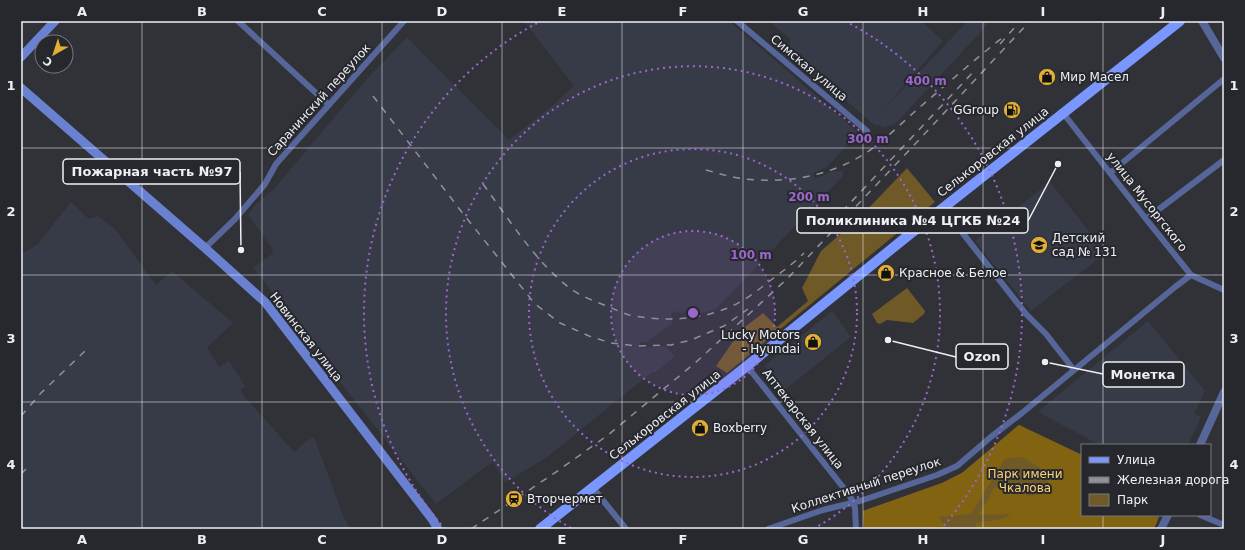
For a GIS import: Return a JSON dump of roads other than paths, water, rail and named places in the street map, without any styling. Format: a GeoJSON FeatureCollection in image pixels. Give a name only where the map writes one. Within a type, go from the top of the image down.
{"type":"FeatureCollection","features":[{"type":"Feature","properties":{"kind":"main road"},"geometry":{"type":"LineString","coordinates":[[21,57],[55,21]]}},
{"type":"Feature","properties":{"kind":"main road","name":"Селькоровская улица"},"geometry":{"type":"LineString","coordinates":[[540,529],[748,366],[943,208],[1180,21]]}},
{"type":"Feature","properties":{"kind":"main road","name":"Новинская улица"},"geometry":{"type":"LineString","coordinates":[[21,88],[265,302],[427,512],[438,529]]}},
{"type":"Feature","properties":{"kind":"street"},"geometry":{"type":"LineString","coordinates":[[238,21],[329,105]]}},
{"type":"Feature","properties":{"kind":"street","name":"Саранинский переулок"},"geometry":{"type":"LineString","coordinates":[[205,248],[235,219],[265,184],[276,164],[404,21]]}},
{"type":"Feature","properties":{"kind":"street","name":"Симская улица"},"geometry":{"type":"LineString","coordinates":[[737,21],[867,131]]}},
{"type":"Feature","properties":{"kind":"street"},"geometry":{"type":"LineString","coordinates":[[1202,21],[1224,58]]}},
{"type":"Feature","properties":{"kind":"street"},"geometry":{"type":"LineString","coordinates":[[1110,173],[1224,79]]}},
{"type":"Feature","properties":{"kind":"street","name":"улица Мусоргского"},"geometry":{"type":"LineString","coordinates":[[1063,113],[1191,275],[1224,290]]}},
{"type":"Feature","properties":{"kind":"street"},"geometry":{"type":"LineString","coordinates":[[1146,219],[1224,160]]}},
{"type":"Feature","properties":{"kind":"street"},"geometry":{"type":"LineString","coordinates":[[943,208],[1026,314],[1046,334],[1074,370]]}},
{"type":"Feature","properties":{"kind":"street","name":"Коллективный переулок"},"geometry":{"type":"LineString","coordinates":[[768,529],[823,510],[860,501],[937,475],[957,466],[1191,275]]}},
{"type":"Feature","properties":{"kind":"street","name":"Аптекарская улица"},"geometry":{"type":"LineString","coordinates":[[748,366],[850,496],[853,502],[856,529]]}},
{"type":"Feature","properties":{"kind":"street"},"geometry":{"type":"LineString","coordinates":[[1200,444],[1224,392]]}},
{"type":"Feature","properties":{"kind":"street"},"geometry":{"type":"LineString","coordinates":[[593,488],[626,529]]}},
{"type":"Feature","properties":{"kind":"street"},"geometry":{"type":"LineString","coordinates":[[1161,529],[1168,516]]}},
{"type":"Feature","properties":{"kind":"street"},"geometry":{"type":"LineString","coordinates":[[1202,516],[1224,525]]}},
{"type":"Feature","properties":{"kind":"railway"},"geometry":{"type":"LineString","coordinates":[[471,529],[608,435],[695,363],[749,314],[788,278],[1030,21]]}},
{"type":"Feature","properties":{"kind":"railway"},"geometry":{"type":"LineString","coordinates":[[1000,44],[1016,26]]}},
{"type":"Feature","properties":{"kind":"railway"},"geometry":{"type":"LineString","coordinates":[[706,170],[746,179],[775,180],[806,177],[822,173],[851,162],[888,136],[1002,38]]}},
{"type":"Feature","properties":{"kind":"railway"},"geometry":{"type":"LineString","coordinates":[[823,232],[976,69]]}},
{"type":"Feature","properties":{"kind":"railway"},"geometry":{"type":"LineString","coordinates":[[373,96],[461,211],[535,304],[560,323],[589,336],[611,343],[637,346],[671,345],[691,340],[724,326],[748,309]]}},
{"type":"Feature","properties":{"kind":"railway"},"geometry":{"type":"LineString","coordinates":[[483,184],[535,254],[558,279],[580,294],[629,315],[678,319],[714,313],[743,300],[788,267],[804,253]]}},
{"type":"Feature","properties":{"kind":"railway"},"geometry":{"type":"LineString","coordinates":[[21,416],[41,393],[85,351]]}},
{"type":"Feature","properties":{"kind":"railway"},"geometry":{"type":"LineString","coordinates":[[21,474],[28,467]]}},
{"type":"Feature","properties":{"kind":"place","name":"Мир Масел"},"geometry":{"type":"Point","coordinates":[1047,77]}},
{"type":"Feature","properties":{"kind":"place","name":"GGroup"},"geometry":{"type":"Point","coordinates":[1012,110]}},
{"type":"Feature","properties":{"kind":"place","name":"Поликлиника №4 ЦГКБ №24"},"geometry":{"type":"Point","coordinates":[1058,164]}},
{"type":"Feature","properties":{"kind":"place","name":"Детский сад № 131"},"geometry":{"type":"Point","coordinates":[1039,245]}},
{"type":"Feature","properties":{"kind":"place","name":"Пожарная часть №97"},"geometry":{"type":"Point","coordinates":[241,250]}},
{"type":"Feature","properties":{"kind":"place","name":"Красное & Белое"},"geometry":{"type":"Point","coordinates":[886,273]}},
{"type":"Feature","properties":{"kind":"place","name":"Ozon"},"geometry":{"type":"Point","coordinates":[888,340]}},
{"type":"Feature","properties":{"kind":"place","name":"Lucky Motors - Hyundai"},"geometry":{"type":"Point","coordinates":[813,342]}},
{"type":"Feature","properties":{"kind":"place","name":"Монетка"},"geometry":{"type":"Point","coordinates":[1045,362]}},
{"type":"Feature","properties":{"kind":"place","name":"Boxberry"},"geometry":{"type":"Point","coordinates":[700,428]}},
{"type":"Feature","properties":{"kind":"place","name":"Вторчермет"},"geometry":{"type":"Point","coordinates":[514,499]}},
{"type":"Feature","properties":{"kind":"park label","name":"Парк имени Чкалова"},"geometry":{"type":"Point","coordinates":[1025,481]}}]}
